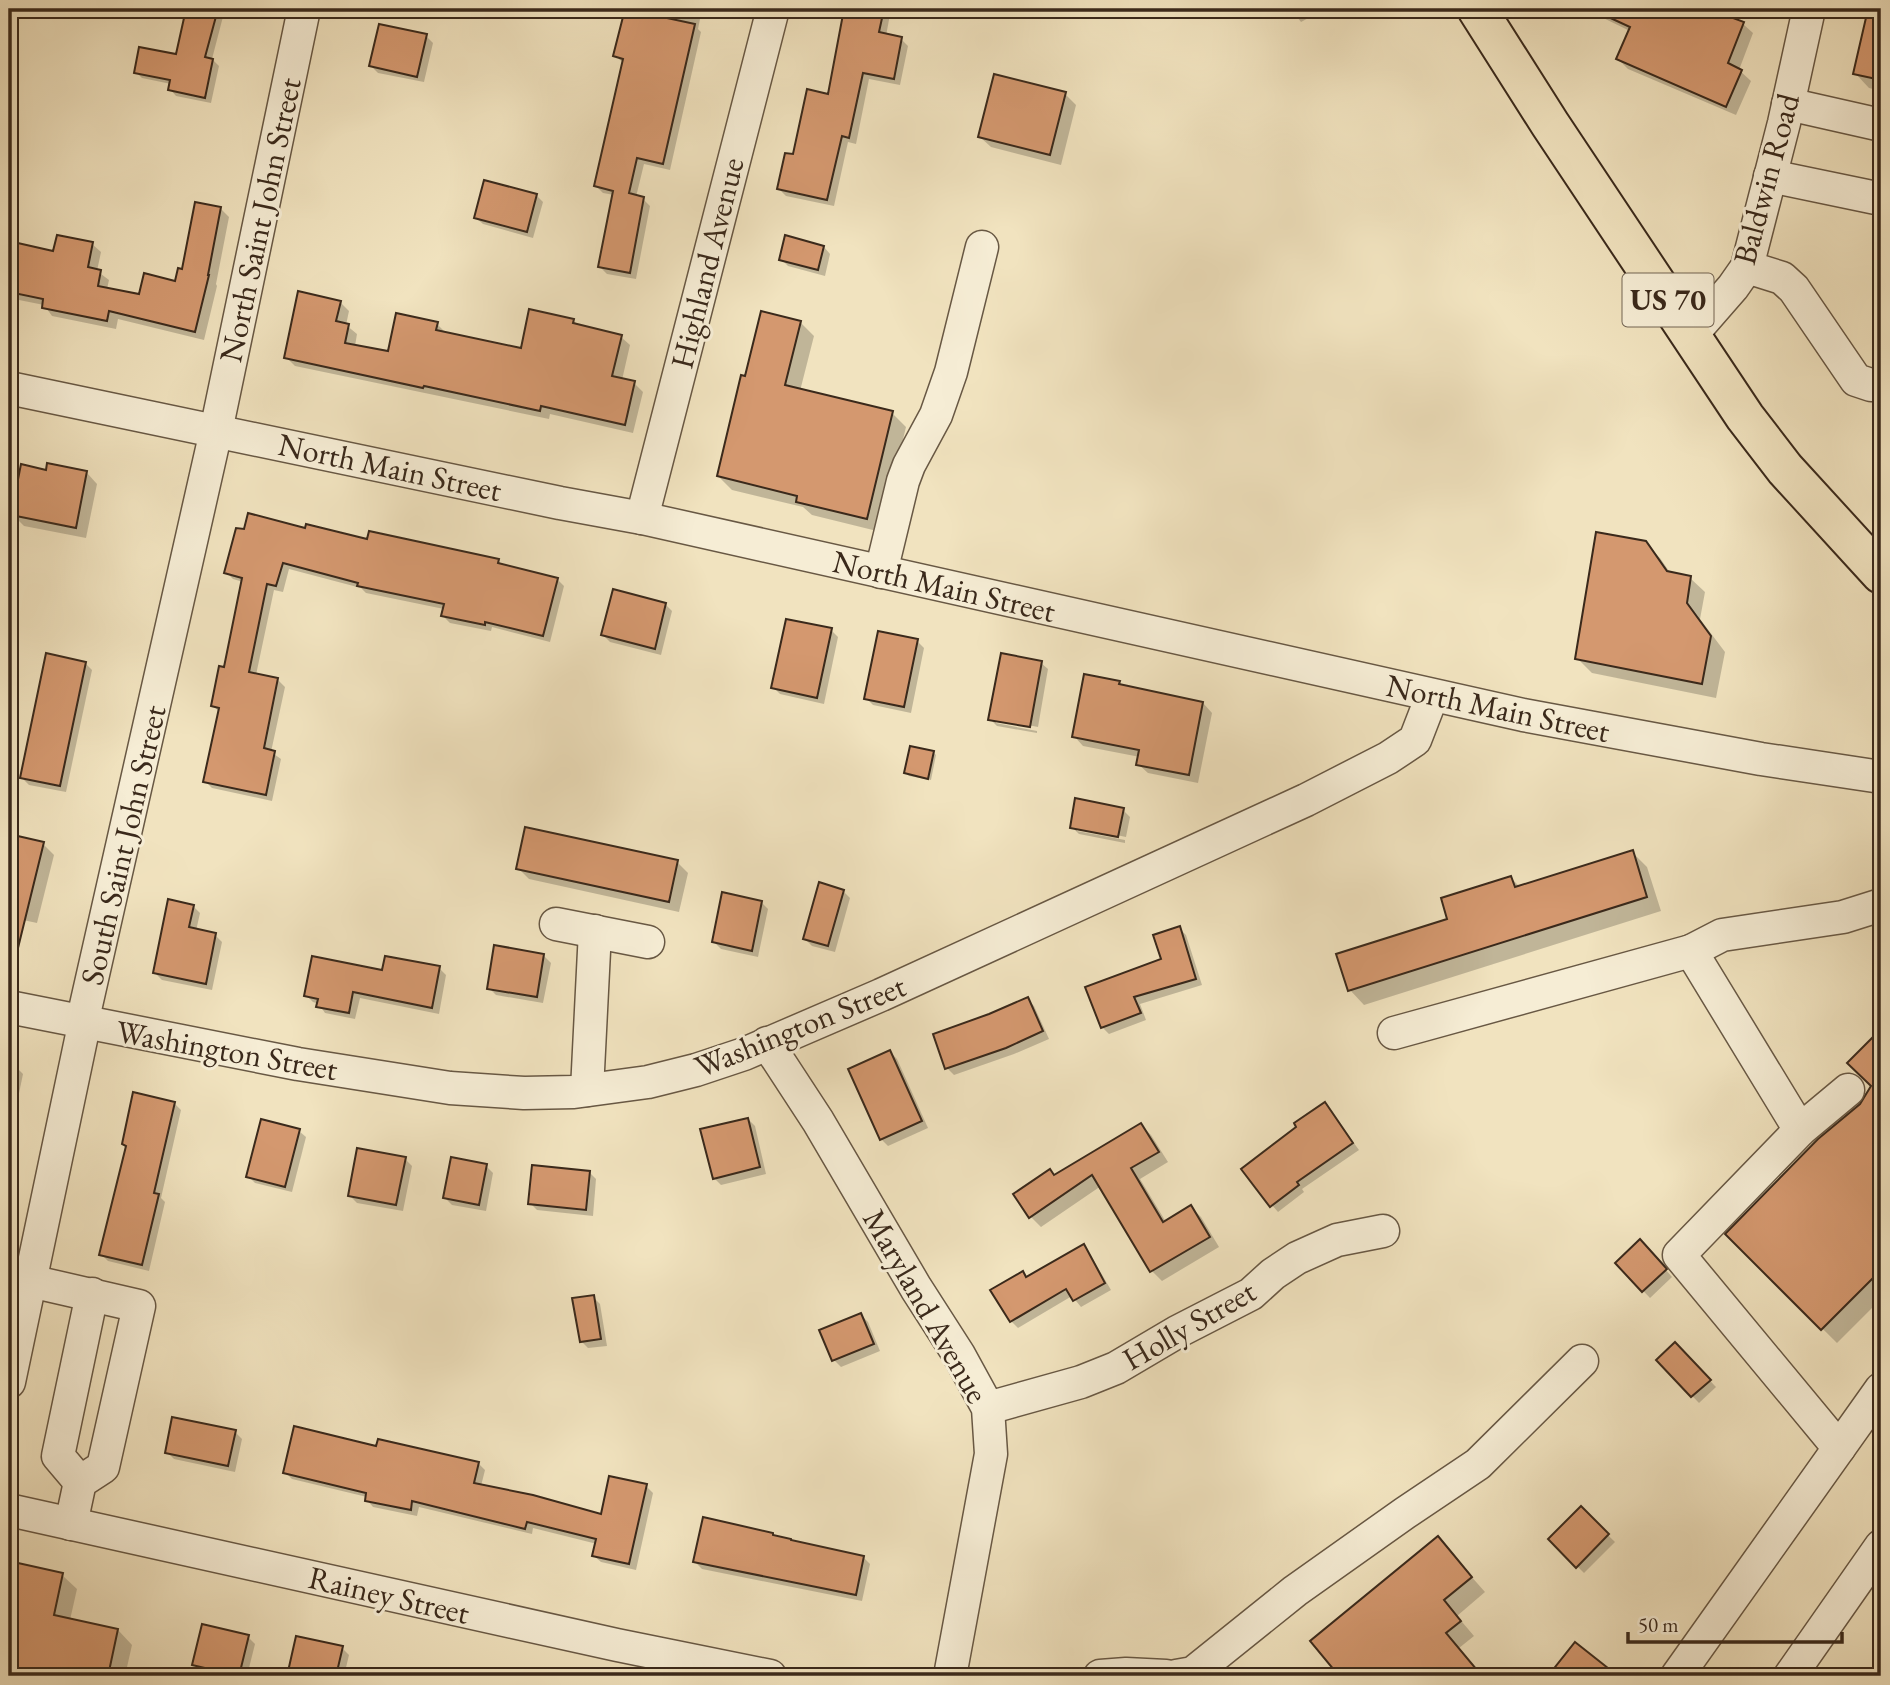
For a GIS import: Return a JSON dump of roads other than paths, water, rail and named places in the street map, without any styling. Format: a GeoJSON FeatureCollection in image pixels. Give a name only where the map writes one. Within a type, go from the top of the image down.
{"type":"FeatureCollection","features":[{"type":"Feature","properties":{"kind":"main road","name":"US 70"},"geometry":{"type":"LineString","coordinates":[[1478,9],[1550,124],[1745,417],[1785,469],[1881,574]]}},
{"type":"Feature","properties":{"kind":"street","name":"North Saint John Street"},"geometry":{"type":"LineString","coordinates":[[216,431],[304,9]]}},
{"type":"Feature","properties":{"kind":"street","name":"Highland Avenue"},"geometry":{"type":"LineString","coordinates":[[642,517],[772,9]]}},
{"type":"Feature","properties":{"kind":"street","name":"Baldwin Road"},"geometry":{"type":"LineString","coordinates":[[1692,334],[1747,267],[1788,104],[1808,9]]}},
{"type":"Feature","properties":{"kind":"street"},"geometry":{"type":"LineString","coordinates":[[1788,104],[1881,125]]}},
{"type":"Feature","properties":{"kind":"street"},"geometry":{"type":"LineString","coordinates":[[1770,176],[1881,199]]}},
{"type":"Feature","properties":{"kind":"street"},"geometry":{"type":"LineString","coordinates":[[881,572],[903,481],[936,415],[951,372],[982,247]]}},
{"type":"Feature","properties":{"kind":"street"},"geometry":{"type":"LineString","coordinates":[[1747,267],[1782,278],[1794,289],[1856,380],[1871,385],[1881,383]]}},
{"type":"Feature","properties":{"kind":"street","name":"North Main Street"},"geometry":{"type":"LineString","coordinates":[[9,388],[642,517],[1523,715],[1761,760],[1881,777]]}},
{"type":"Feature","properties":{"kind":"street","name":"South Saint John Street"},"geometry":{"type":"LineString","coordinates":[[9,1382],[83,1030],[82,1023],[216,431]]}},
{"type":"Feature","properties":{"kind":"street","name":"Washington Street"},"geometry":{"type":"LineString","coordinates":[[9,1007],[298,1064],[450,1088],[524,1093],[587,1090],[648,1082],[744,1054],[1127,884],[1306,800],[1388,758],[1415,740],[1432,696]]}},
{"type":"Feature","properties":{"kind":"street"},"geometry":{"type":"LineString","coordinates":[[1394,1033],[1691,951],[1722,935],[1843,917],[1881,905]]}},
{"type":"Feature","properties":{"kind":"street"},"geometry":{"type":"LineString","coordinates":[[556,924],[648,942]]}},
{"type":"Feature","properties":{"kind":"street"},"geometry":{"type":"LineString","coordinates":[[587,1090],[595,932]]}},
{"type":"Feature","properties":{"kind":"street"},"geometry":{"type":"LineString","coordinates":[[1691,951],[1800,1130]]}},
{"type":"Feature","properties":{"kind":"street","name":"Maryland Avenue"},"geometry":{"type":"LineString","coordinates":[[767,1043],[818,1121],[988,1408],[991,1454],[950,1676]]}},
{"type":"Feature","properties":{"kind":"street"},"geometry":{"type":"LineString","coordinates":[[1839,1447],[1679,1255],[1800,1130],[1848,1090]]}},
{"type":"Feature","properties":{"kind":"street","name":"Holly Street"},"geometry":{"type":"LineString","coordinates":[[988,1408],[1081,1382],[1116,1368],[1177,1332],[1251,1294],[1273,1274],[1297,1258],[1337,1240],[1383,1231]]}},
{"type":"Feature","properties":{"kind":"street"},"geometry":{"type":"LineString","coordinates":[[30,1281],[139,1306],[103,1467],[79,1482],[71,1524]]}},
{"type":"Feature","properties":{"kind":"street"},"geometry":{"type":"LineString","coordinates":[[79,1482],[58,1456],[92,1294]]}},
{"type":"Feature","properties":{"kind":"street"},"geometry":{"type":"LineString","coordinates":[[1176,1676],[1193,1673],[1296,1591],[1478,1464],[1582,1362]]}},
{"type":"Feature","properties":{"kind":"street"},"geometry":{"type":"LineString","coordinates":[[1681,1675],[1881,1389]]}},
{"type":"Feature","properties":{"kind":"street","name":"Rainey Street"},"geometry":{"type":"LineString","coordinates":[[9,1510],[617,1645],[770,1676]]}},
{"type":"Feature","properties":{"kind":"street"},"geometry":{"type":"LineString","coordinates":[[1790,1676],[1881,1546]]}},
{"type":"Feature","properties":{"kind":"street"},"geometry":{"type":"LineString","coordinates":[[1100,1676],[1166,1676]]}}]}
